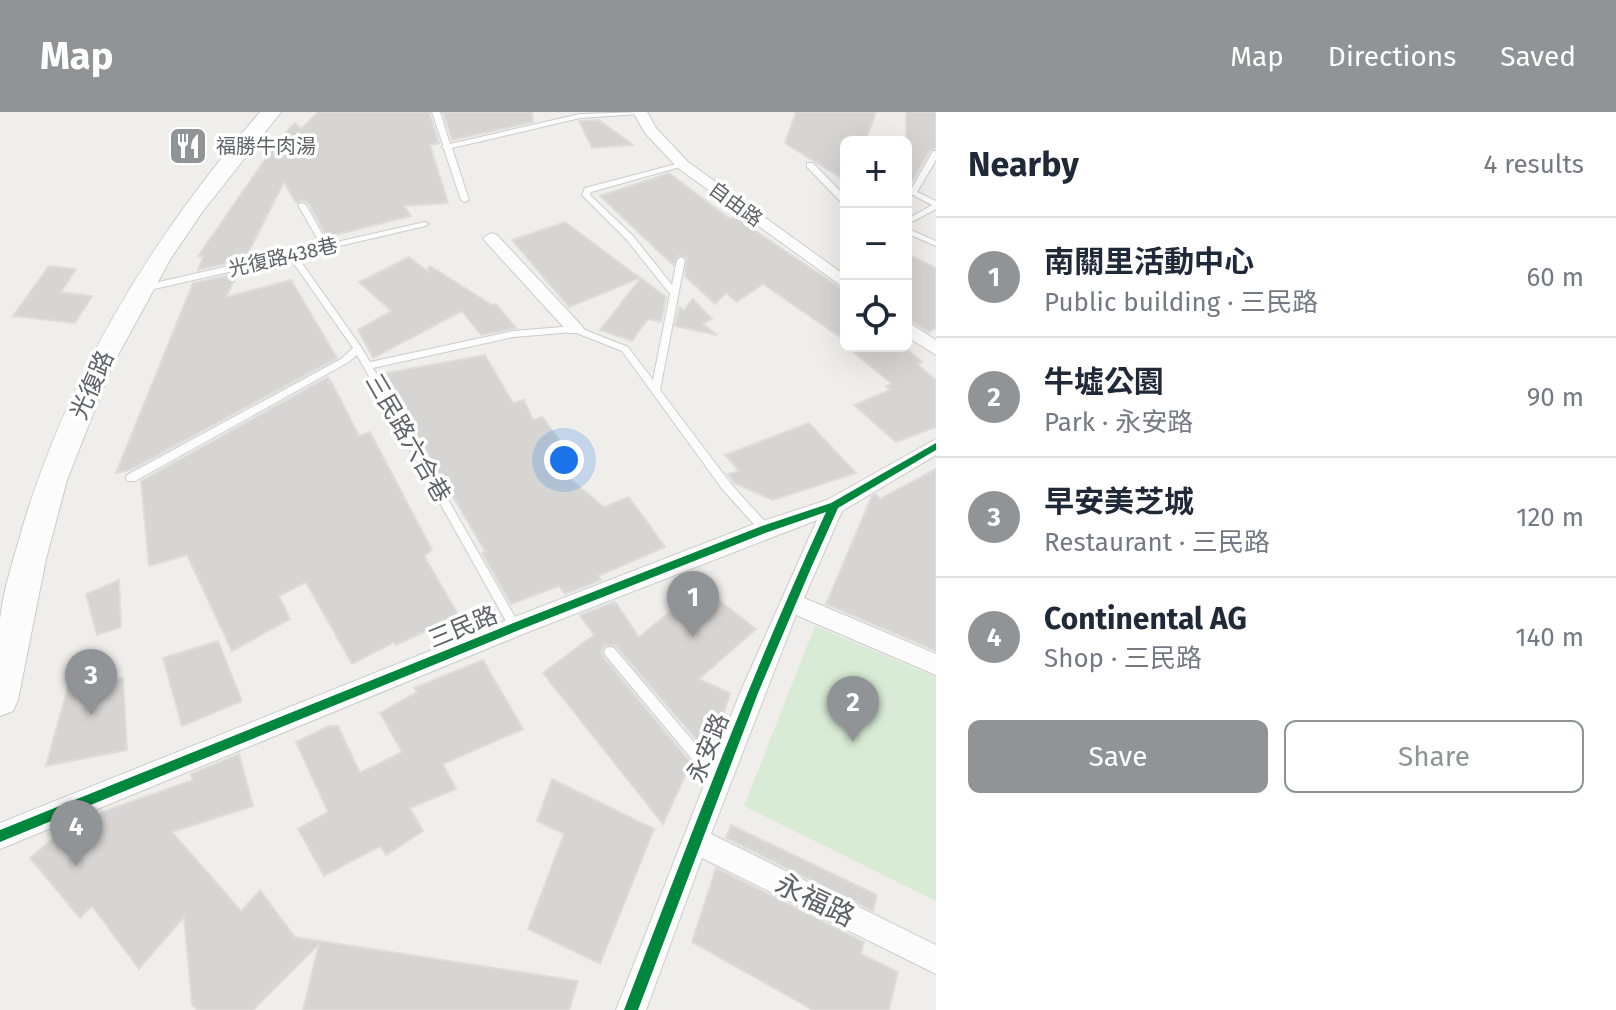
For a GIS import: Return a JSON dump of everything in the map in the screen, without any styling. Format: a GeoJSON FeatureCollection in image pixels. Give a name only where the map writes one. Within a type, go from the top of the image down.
{"type":"FeatureCollection","features":[{"type":"Feature","properties":{"kind":"main road","name":"光復路"},"geometry":{"type":"LineString","coordinates":[[0,700],[47,498],[101,364],[141,289],[211,181],[271,112]]}},
{"type":"Feature","properties":{"kind":"street","name":"自由路"},"geometry":{"type":"LineString","coordinates":[[640,112],[656,138],[683,165],[841,280]]}},
{"type":"Feature","properties":{"kind":"street"},"geometry":{"type":"LineString","coordinates":[[491,238],[575,329]]}},
{"type":"Feature","properties":{"kind":"street"},"geometry":{"type":"LineString","coordinates":[[912,331],[936,349]]}},
{"type":"Feature","properties":{"kind":"street","name":"三民路"},"geometry":{"type":"LineString","coordinates":[[0,836],[515,627],[765,529],[834,506],[933,452]]}},
{"type":"Feature","properties":{"kind":"street","name":"永安路"},"geometry":{"type":"LineString","coordinates":[[632,1009],[716,778],[834,506]]}},
{"type":"Feature","properties":{"kind":"street"},"geometry":{"type":"LineString","coordinates":[[790,602],[936,665]]}},
{"type":"Feature","properties":{"kind":"street","name":"永福路"},"geometry":{"type":"LineString","coordinates":[[694,840],[936,960]]}},
{"type":"Feature","properties":{"kind":"lane"},"geometry":{"type":"LineString","coordinates":[[436,112],[465,200]]}},
{"type":"Feature","properties":{"kind":"lane"},"geometry":{"type":"LineString","coordinates":[[556,112],[563,120]]}},
{"type":"Feature","properties":{"kind":"lane"},"geometry":{"type":"LineString","coordinates":[[446,147],[563,120],[640,112]]}},
{"type":"Feature","properties":{"kind":"lane"},"geometry":{"type":"LineString","coordinates":[[936,153],[913,193],[936,205]]}},
{"type":"Feature","properties":{"kind":"lane"},"geometry":{"type":"LineString","coordinates":[[675,294],[630,238],[586,195],[588,190],[683,165]]}},
{"type":"Feature","properties":{"kind":"lane"},"geometry":{"type":"LineString","coordinates":[[810,165],[840,196]]}},
{"type":"Feature","properties":{"kind":"lane"},"geometry":{"type":"LineString","coordinates":[[302,205],[326,247]]}},
{"type":"Feature","properties":{"kind":"lane"},"geometry":{"type":"LineString","coordinates":[[912,219],[936,205]]}},
{"type":"Feature","properties":{"kind":"lane","name":"光復路438巷"},"geometry":{"type":"LineString","coordinates":[[141,289],[425,224]]}},
{"type":"Feature","properties":{"kind":"lane"},"geometry":{"type":"LineString","coordinates":[[912,233],[936,244]]}},
{"type":"Feature","properties":{"kind":"lane","name":"三民路六合巷"},"geometry":{"type":"LineString","coordinates":[[292,255],[358,349],[515,627]]}},
{"type":"Feature","properties":{"kind":"lane"},"geometry":{"type":"LineString","coordinates":[[656,389],[681,260]]}},
{"type":"Feature","properties":{"kind":"lane"},"geometry":{"type":"LineString","coordinates":[[367,366],[513,334],[575,329],[625,349],[727,487],[765,529]]}},
{"type":"Feature","properties":{"kind":"lane"},"geometry":{"type":"LineString","coordinates":[[131,478],[344,361],[358,349]]}},
{"type":"Feature","properties":{"kind":"lane"},"geometry":{"type":"LineString","coordinates":[[610,652],[716,778]]}},
{"type":"Feature","properties":{"kind":"green space"},"geometry":{"type":"Polygon","coordinates":[[[815,626],[936,677],[936,901],[744,806],[815,626]]]}},
{"type":"Feature","properties":{"kind":"building"},"geometry":{"type":"Polygon","coordinates":[[[318,112],[429,112],[439,143],[430,145],[448,203],[404,206],[411,216],[327,237],[309,204],[303,200],[296,203],[284,182],[245,259],[198,270],[203,257],[198,256],[280,138],[295,123],[301,129],[318,112]]]}},
{"type":"Feature","properties":{"kind":"building"},"geometry":{"type":"Polygon","coordinates":[[[443,112],[532,112],[533,122],[452,140],[443,112]]]}},
{"type":"Feature","properties":{"kind":"building"},"geometry":{"type":"Polygon","coordinates":[[[796,112],[876,112],[867,136],[840,136],[840,177],[785,143],[796,112]]]}},
{"type":"Feature","properties":{"kind":"building"},"geometry":{"type":"Polygon","coordinates":[[[906,112],[936,112],[936,148],[930,150],[912,181],[912,136],[906,136],[906,112]]]}},
{"type":"Feature","properties":{"kind":"building"},"geometry":{"type":"Polygon","coordinates":[[[599,120],[633,145],[592,148],[579,121],[599,120]]]}},
{"type":"Feature","properties":{"kind":"building"},"geometry":{"type":"Polygon","coordinates":[[[669,173],[730,219],[735,217],[840,288],[840,337],[763,284],[737,302],[726,293],[715,304],[685,276],[687,258],[679,255],[673,265],[600,196],[669,173]]]}},
{"type":"Feature","properties":{"kind":"building"},"geometry":{"type":"Polygon","coordinates":[[[565,222],[640,278],[569,307],[512,240],[565,222]]]}},
{"type":"Feature","properties":{"kind":"building"},"geometry":{"type":"Polygon","coordinates":[[[912,256],[936,268],[936,328],[929,332],[912,322],[912,256]]]}},
{"type":"Feature","properties":{"kind":"building"},"geometry":{"type":"Polygon","coordinates":[[[409,257],[430,273],[427,269],[430,266],[492,305],[496,304],[516,328],[481,335],[462,311],[373,358],[358,330],[391,311],[359,282],[409,257]]]}},
{"type":"Feature","properties":{"kind":"building"},"geometry":{"type":"Polygon","coordinates":[[[49,266],[76,269],[61,292],[92,296],[75,323],[13,316],[49,266]]]}},
{"type":"Feature","properties":{"kind":"building"},"geometry":{"type":"Polygon","coordinates":[[[238,273],[226,297],[291,280],[337,358],[130,470],[116,473],[193,283],[238,273]]]}},
{"type":"Feature","properties":{"kind":"building"},"geometry":{"type":"Polygon","coordinates":[[[641,278],[666,297],[661,322],[648,319],[632,341],[600,330],[641,278]]]}},
{"type":"Feature","properties":{"kind":"building"},"geometry":{"type":"Polygon","coordinates":[[[693,299],[712,319],[703,324],[717,335],[675,326],[679,307],[684,310],[693,299]]]}},
{"type":"Feature","properties":{"kind":"building"},"geometry":{"type":"Polygon","coordinates":[[[853,352],[910,352],[922,362],[917,364],[936,380],[936,427],[896,442],[854,405],[890,390],[886,386],[892,384],[853,352]]]}},
{"type":"Feature","properties":{"kind":"building"},"geometry":{"type":"Polygon","coordinates":[[[485,355],[513,403],[524,400],[533,420],[542,417],[567,450],[545,458],[604,507],[629,497],[665,547],[598,576],[601,580],[565,594],[559,586],[511,604],[482,553],[485,551],[381,374],[485,355]]]}},
{"type":"Feature","properties":{"kind":"building"},"geometry":{"type":"Polygon","coordinates":[[[328,377],[331,382],[327,384],[332,383],[359,436],[370,432],[432,550],[424,556],[459,616],[396,645],[394,642],[352,664],[306,582],[279,596],[290,619],[232,651],[187,555],[149,566],[141,481],[328,377]]]}},
{"type":"Feature","properties":{"kind":"building"},"geometry":{"type":"Polygon","coordinates":[[[809,423],[856,473],[773,500],[734,483],[728,474],[739,471],[725,455],[809,423]]]}},
{"type":"Feature","properties":{"kind":"building"},"geometry":{"type":"Polygon","coordinates":[[[936,469],[936,651],[826,604],[872,496],[876,494],[880,499],[936,469]]]}},
{"type":"Feature","properties":{"kind":"building"},"geometry":{"type":"Polygon","coordinates":[[[119,580],[121,627],[97,635],[86,594],[119,580]]]}},
{"type":"Feature","properties":{"kind":"building"},"geometry":{"type":"Polygon","coordinates":[[[701,586],[756,629],[699,679],[730,693],[713,749],[700,744],[616,646],[605,645],[601,651],[691,763],[663,824],[543,673],[594,635],[580,615],[615,602],[639,637],[701,586]]]}},
{"type":"Feature","properties":{"kind":"building"},"geometry":{"type":"Polygon","coordinates":[[[218,641],[242,701],[182,726],[163,658],[218,641]]]}},
{"type":"Feature","properties":{"kind":"building"},"geometry":{"type":"Polygon","coordinates":[[[483,660],[523,729],[443,764],[456,789],[410,808],[423,831],[386,855],[380,846],[324,876],[298,829],[328,812],[296,742],[329,726],[338,726],[360,773],[402,752],[380,713],[417,692],[414,688],[483,660]]]}},
{"type":"Feature","properties":{"kind":"building"},"geometry":{"type":"Polygon","coordinates":[[[123,678],[127,750],[46,766],[69,683],[123,678]]]}},
{"type":"Feature","properties":{"kind":"building"},"geometry":{"type":"Polygon","coordinates":[[[239,754],[253,806],[172,832],[241,911],[260,890],[295,937],[578,981],[569,1010],[303,1010],[319,944],[253,1010],[197,1010],[192,1004],[184,917],[139,969],[92,906],[80,918],[30,858],[71,823],[193,780],[191,774],[239,754]]]}},
{"type":"Feature","properties":{"kind":"building"},"geometry":{"type":"Polygon","coordinates":[[[552,779],[654,829],[600,964],[528,929],[564,834],[537,821],[552,779]]]}},
{"type":"Feature","properties":{"kind":"building"},"geometry":{"type":"Polygon","coordinates":[[[731,825],[877,895],[873,911],[726,838],[731,825]]]}},
{"type":"Feature","properties":{"kind":"building"},"geometry":{"type":"Polygon","coordinates":[[[716,868],[864,942],[861,954],[898,972],[889,1010],[813,1010],[692,942],[716,868]]]}},
{"type":"Feature","properties":{"kind":"cycle path"},"geometry":{"type":"LineString","coordinates":[[0,836],[515,627],[765,529],[834,506],[936,446]]}},
{"type":"Feature","properties":{"kind":"cycle path"},"geometry":{"type":"LineString","coordinates":[[631,1010],[752,693],[834,506]]}},
{"type":"Feature","properties":{"kind":"place","name":"福勝牛肉湯"},"geometry":{"type":"Point","coordinates":[188,146]}},
{"type":"Feature","properties":{"kind":"place","name":"南關里活動中心"},"geometry":{"type":"Point","coordinates":[693,637]}},
{"type":"Feature","properties":{"kind":"place","name":"早安美芝城"},"geometry":{"type":"Point","coordinates":[91,715]}},
{"type":"Feature","properties":{"kind":"place","name":"牛墟公園"},"geometry":{"type":"Point","coordinates":[853,742]}},
{"type":"Feature","properties":{"kind":"place","name":"Continental AG"},"geometry":{"type":"Point","coordinates":[76,866]}}]}
